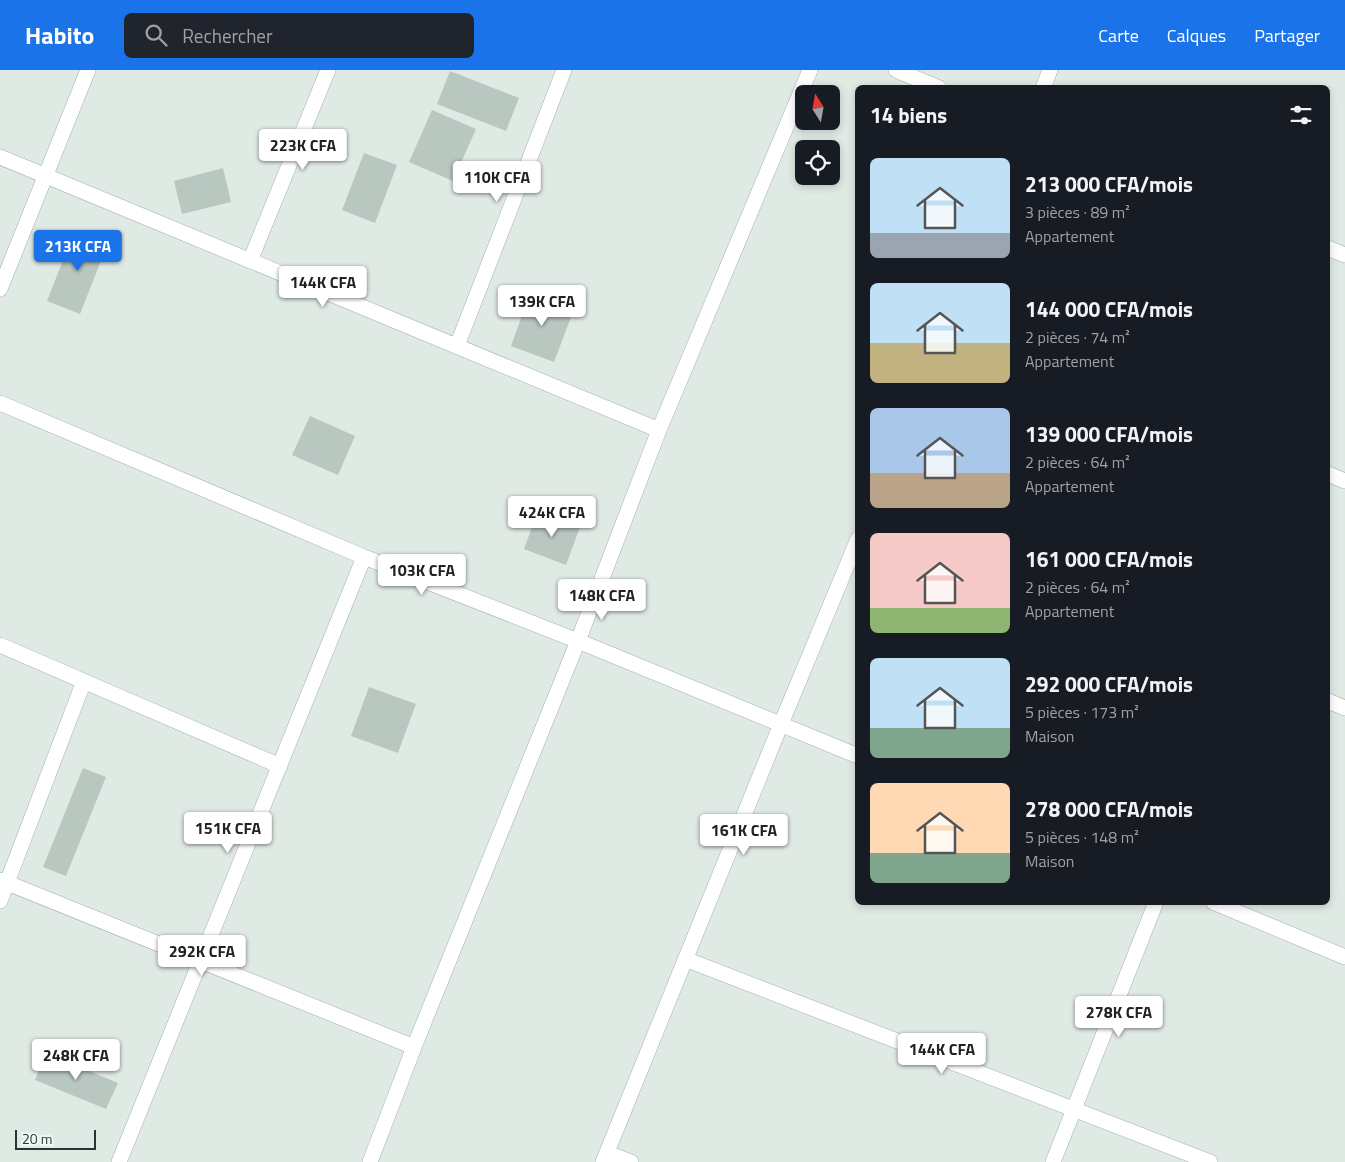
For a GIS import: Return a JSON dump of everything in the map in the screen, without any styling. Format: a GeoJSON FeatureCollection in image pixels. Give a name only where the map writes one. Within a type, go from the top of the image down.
{"type":"FeatureCollection","features":[{"type":"Feature","properties":{"kind":"street"},"geometry":{"type":"LineString","coordinates":[[0,290],[88,70]]}},
{"type":"Feature","properties":{"kind":"street"},"geometry":{"type":"LineString","coordinates":[[250,261],[328,70]]}},
{"type":"Feature","properties":{"kind":"street"},"geometry":{"type":"LineString","coordinates":[[457,346],[564,70]]}},
{"type":"Feature","properties":{"kind":"street"},"geometry":{"type":"LineString","coordinates":[[370,1162],[414,1047],[578,641],[658,430],[810,70]]}},
{"type":"Feature","properties":{"kind":"street"},"geometry":{"type":"LineString","coordinates":[[896,70],[932,85]]}},
{"type":"Feature","properties":{"kind":"street"},"geometry":{"type":"LineString","coordinates":[[1044,85],[1050,70]]}},
{"type":"Feature","properties":{"kind":"street"},"geometry":{"type":"LineString","coordinates":[[0,157],[658,430]]}},
{"type":"Feature","properties":{"kind":"street"},"geometry":{"type":"LineString","coordinates":[[1330,249],[1345,255]]}},
{"type":"Feature","properties":{"kind":"street"},"geometry":{"type":"LineString","coordinates":[[0,403],[364,557],[578,641],[855,755]]}},
{"type":"Feature","properties":{"kind":"street"},"geometry":{"type":"LineString","coordinates":[[1330,475],[1345,481]]}},
{"type":"Feature","properties":{"kind":"street"},"geometry":{"type":"LineString","coordinates":[[631,1162],[605,1157],[855,546]]}},
{"type":"Feature","properties":{"kind":"street"},"geometry":{"type":"LineString","coordinates":[[118,1162],[364,557]]}},
{"type":"Feature","properties":{"kind":"street"},"geometry":{"type":"LineString","coordinates":[[0,645],[280,766]]}},
{"type":"Feature","properties":{"kind":"street"},"geometry":{"type":"LineString","coordinates":[[0,900],[4,881],[84,681]]}},
{"type":"Feature","properties":{"kind":"street"},"geometry":{"type":"LineString","coordinates":[[1330,702],[1345,708]]}},
{"type":"Feature","properties":{"kind":"street"},"geometry":{"type":"LineString","coordinates":[[4,881],[414,1047]]}},
{"type":"Feature","properties":{"kind":"street"},"geometry":{"type":"LineString","coordinates":[[1053,1162],[1155,905]]}},
{"type":"Feature","properties":{"kind":"street"},"geometry":{"type":"LineString","coordinates":[[1220,905],[1345,956]]}},
{"type":"Feature","properties":{"kind":"street"},"geometry":{"type":"LineString","coordinates":[[686,959],[1210,1162]]}},
{"type":"Feature","properties":{"kind":"building"},"geometry":{"type":"Polygon","coordinates":[[[450,71],[519,98],[506,131],[437,104],[450,71]]]}},
{"type":"Feature","properties":{"kind":"building"},"geometry":{"type":"Polygon","coordinates":[[[432,110],[476,129],[453,181],[409,162],[432,110]]]}},
{"type":"Feature","properties":{"kind":"building"},"geometry":{"type":"Polygon","coordinates":[[[364,153],[397,165],[375,223],[342,210],[364,153]]]}},
{"type":"Feature","properties":{"kind":"building"},"geometry":{"type":"Polygon","coordinates":[[[223,168],[231,202],[182,214],[174,181],[223,168]]]}},
{"type":"Feature","properties":{"kind":"building"},"geometry":{"type":"Polygon","coordinates":[[[75,230],[108,243],[80,314],[47,301],[75,230]]]}},
{"type":"Feature","properties":{"kind":"building"},"geometry":{"type":"Polygon","coordinates":[[[530,293],[574,309],[554,362],[511,346],[530,293]]]}},
{"type":"Feature","properties":{"kind":"building"},"geometry":{"type":"Polygon","coordinates":[[[310,416],[355,436],[338,475],[292,455],[310,416]]]}},
{"type":"Feature","properties":{"kind":"building"},"geometry":{"type":"Polygon","coordinates":[[[538,511],[580,527],[566,565],[524,549],[538,511]]]}},
{"type":"Feature","properties":{"kind":"building"},"geometry":{"type":"Polygon","coordinates":[[[369,687],[416,704],[398,753],[351,736],[369,687]]]}},
{"type":"Feature","properties":{"kind":"building"},"geometry":{"type":"Polygon","coordinates":[[[83,768],[106,777],[66,876],[43,867],[83,768]]]}},
{"type":"Feature","properties":{"kind":"building"},"geometry":{"type":"Polygon","coordinates":[[[46,1053],[118,1083],[106,1109],[35,1080],[46,1053]]]}}]}
